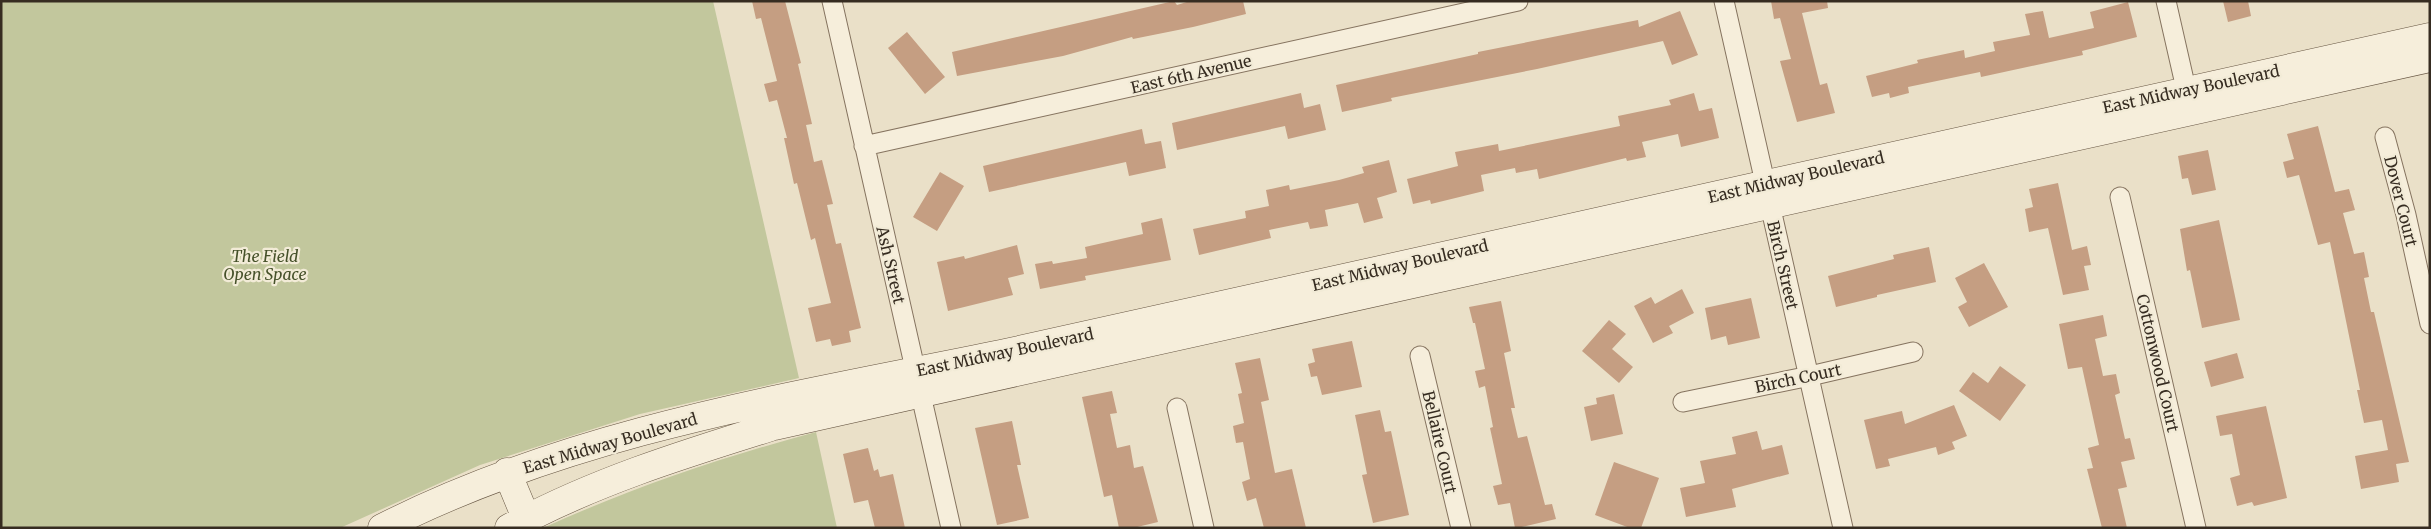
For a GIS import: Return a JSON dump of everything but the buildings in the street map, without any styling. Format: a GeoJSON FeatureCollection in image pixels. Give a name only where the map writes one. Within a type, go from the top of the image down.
{"type":"FeatureCollection","features":[{"type":"Feature","properties":{"kind":"main road","name":"East Midway Boulevard"},"geometry":{"type":"LineString","coordinates":[[518,523],[637,471],[709,446],[918,383],[2188,101],[2430,37]]}},
{"type":"Feature","properties":{"kind":"main road","name":"East Midway Boulevard"},"geometry":{"type":"LineString","coordinates":[[2188,101],[2430,58]]}},
{"type":"Feature","properties":{"kind":"main road","name":"East Midway Boulevard"},"geometry":{"type":"LineString","coordinates":[[382,528],[507,472],[576,449],[650,429],[812,392],[918,383]]}},
{"type":"Feature","properties":{"kind":"main road"},"geometry":{"type":"LineString","coordinates":[[507,472],[518,523]]}},
{"type":"Feature","properties":{"kind":"street","name":"Ash Street"},"geometry":{"type":"LineString","coordinates":[[832,1],[951,528]]}},
{"type":"Feature","properties":{"kind":"street","name":"East 6th Avenue"},"geometry":{"type":"LineString","coordinates":[[864,146],[1518,1]]}},
{"type":"Feature","properties":{"kind":"street","name":"Birch Street"},"geometry":{"type":"LineString","coordinates":[[1724,1],[1843,528]]}},
{"type":"Feature","properties":{"kind":"street"},"geometry":{"type":"LineString","coordinates":[[2166,1],[2188,101]]}},
{"type":"Feature","properties":{"kind":"street","name":"Dover Court"},"geometry":{"type":"LineString","coordinates":[[2385,137],[2406,215],[2430,324]]}},
{"type":"Feature","properties":{"kind":"street","name":"Cottonwood Court"},"geometry":{"type":"LineString","coordinates":[[2120,197],[2196,528]]}},
{"type":"Feature","properties":{"kind":"street","name":"Birch Court"},"geometry":{"type":"LineString","coordinates":[[1683,402],[1810,376],[1913,352]]}},
{"type":"Feature","properties":{"kind":"street","name":"Bellaire Court"},"geometry":{"type":"LineString","coordinates":[[1420,356],[1460,528]]}},
{"type":"Feature","properties":{"kind":"street"},"geometry":{"type":"LineString","coordinates":[[1177,408],[1204,528]]}},
{"type":"Feature","properties":{"kind":"green space","name":"The Field Open Space"},"geometry":{"type":"Polygon","coordinates":[[[1,1],[713,1],[799,378],[640,414],[480,465],[340,528],[1,528],[1,1]]]}},
{"type":"Feature","properties":{"kind":"green space"},"geometry":{"type":"Polygon","coordinates":[[[816,432],[837,528],[543,528],[576,513],[677,474],[816,432]]]}}]}
